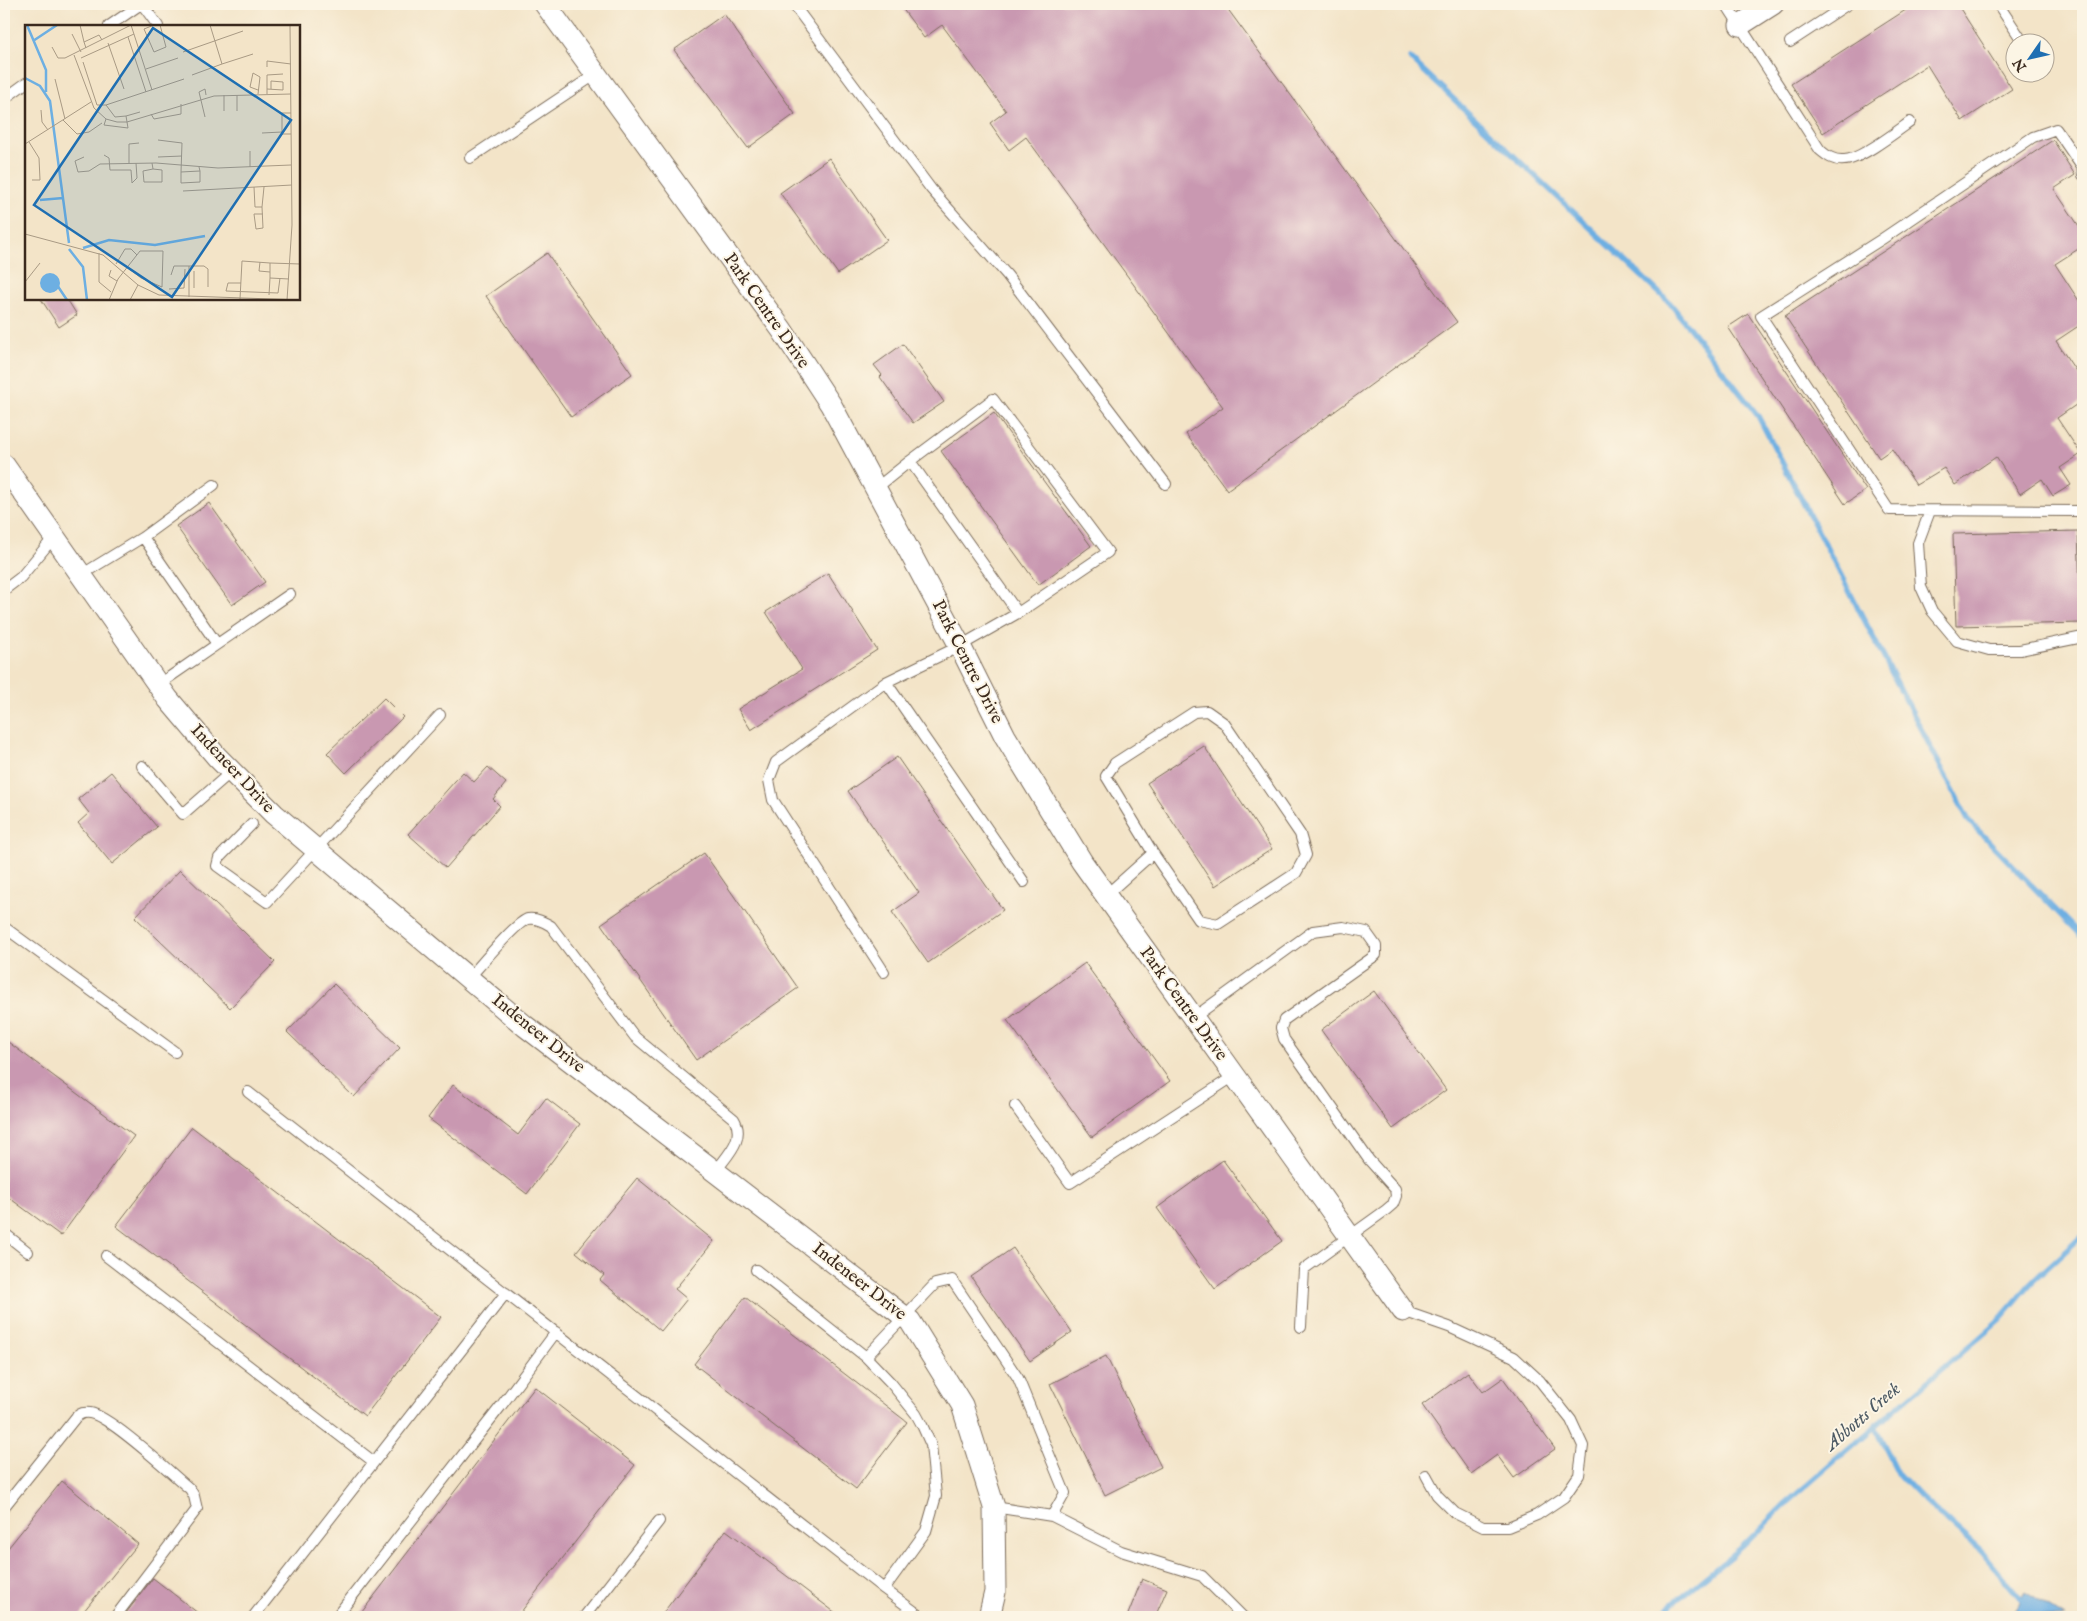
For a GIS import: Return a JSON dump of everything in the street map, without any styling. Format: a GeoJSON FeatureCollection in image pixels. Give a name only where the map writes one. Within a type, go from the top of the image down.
{"type":"FeatureCollection","features":[{"type":"Feature","properties":{"kind":"street","name":"Park Centre Drive"},"geometry":{"type":"LineString","coordinates":[[545,4],[782,330],[831,405],[960,646],[1005,736],[1082,862],[1403,1311]]}},
{"type":"Feature","properties":{"kind":"street"},"geometry":{"type":"LineString","coordinates":[[1740,25],[1773,4]]}},
{"type":"Feature","properties":{"kind":"street","name":"Indeneer Drive"},"geometry":{"type":"LineString","coordinates":[[4,465],[158,685],[217,757],[274,814],[525,1026],[910,1321],[962,1405],[994,1507],[995,1592],[989,1617]]}},
{"type":"Feature","properties":{"kind":"lane"},"geometry":{"type":"LineString","coordinates":[[110,25],[141,4],[157,25]]}},
{"type":"Feature","properties":{"kind":"lane"},"geometry":{"type":"LineString","coordinates":[[793,4],[931,189],[1007,276],[1132,443],[1166,484]]}},
{"type":"Feature","properties":{"kind":"lane"},"geometry":{"type":"LineString","coordinates":[[1726,4],[1820,150],[1830,158],[1846,160],[1859,155],[1910,122]]}},
{"type":"Feature","properties":{"kind":"lane"},"geometry":{"type":"LineString","coordinates":[[1790,42],[1848,4]]}},
{"type":"Feature","properties":{"kind":"lane"},"geometry":{"type":"LineString","coordinates":[[1998,4],[2016,32]]}},
{"type":"Feature","properties":{"kind":"lane"},"geometry":{"type":"LineString","coordinates":[[470,158],[596,74]]}},
{"type":"Feature","properties":{"kind":"lane"},"geometry":{"type":"LineString","coordinates":[[4,99],[25,84]]}},
{"type":"Feature","properties":{"kind":"lane"},"geometry":{"type":"LineString","coordinates":[[2083,175],[2082,168],[2056,129],[2033,137],[1761,316],[1888,510],[2012,509],[2083,511]]}},
{"type":"Feature","properties":{"kind":"lane"},"geometry":{"type":"LineString","coordinates":[[875,489],[993,399],[1108,552],[1018,613],[960,646],[886,682],[776,762],[770,780],[773,800],[884,972]]}},
{"type":"Feature","properties":{"kind":"lane"},"geometry":{"type":"LineString","coordinates":[[910,461],[1018,613]]}},
{"type":"Feature","properties":{"kind":"lane"},"geometry":{"type":"LineString","coordinates":[[81,576],[142,537],[214,485]]}},
{"type":"Feature","properties":{"kind":"lane"},"geometry":{"type":"LineString","coordinates":[[1930,511],[1918,543],[1920,586],[1932,611],[1957,641],[1990,650],[2020,650],[2083,637]]}},
{"type":"Feature","properties":{"kind":"lane"},"geometry":{"type":"LineString","coordinates":[[4,590],[21,577],[54,537]]}},
{"type":"Feature","properties":{"kind":"lane"},"geometry":{"type":"LineString","coordinates":[[142,537],[217,644]]}},
{"type":"Feature","properties":{"kind":"lane"},"geometry":{"type":"LineString","coordinates":[[158,685],[290,594]]}},
{"type":"Feature","properties":{"kind":"lane"},"geometry":{"type":"LineString","coordinates":[[886,682],[1024,882]]}},
{"type":"Feature","properties":{"kind":"lane"},"geometry":{"type":"LineString","coordinates":[[1207,711],[1224,723],[1300,834],[1306,855],[1296,873],[1218,924],[1199,920],[1153,853],[1106,776],[1115,763],[1194,712],[1207,711]]}},
{"type":"Feature","properties":{"kind":"lane"},"geometry":{"type":"LineString","coordinates":[[252,824],[219,858],[217,866],[267,902],[440,715]]}},
{"type":"Feature","properties":{"kind":"lane"},"geometry":{"type":"LineString","coordinates":[[142,766],[183,814],[231,772]]}},
{"type":"Feature","properties":{"kind":"lane"},"geometry":{"type":"LineString","coordinates":[[1105,896],[1153,853]]}},
{"type":"Feature","properties":{"kind":"lane"},"geometry":{"type":"LineString","coordinates":[[469,978],[517,926],[527,919],[541,921],[551,926],[635,1037],[734,1119],[738,1127],[737,1140],[716,1172]]}},
{"type":"Feature","properties":{"kind":"lane"},"geometry":{"type":"LineString","coordinates":[[4,927],[175,1052]]}},
{"type":"Feature","properties":{"kind":"lane"},"geometry":{"type":"LineString","coordinates":[[1193,1018],[1312,931],[1343,927],[1366,932],[1376,946],[1376,955],[1284,1020],[1281,1028],[1284,1039],[1289,1047],[1369,1160],[1395,1189],[1396,1196],[1393,1204],[1304,1269],[1301,1327]]}},
{"type":"Feature","properties":{"kind":"lane"},"geometry":{"type":"LineString","coordinates":[[1015,1106],[1070,1183],[1234,1076]]}},
{"type":"Feature","properties":{"kind":"lane"},"geometry":{"type":"LineString","coordinates":[[248,1092],[922,1617]]}},
{"type":"Feature","properties":{"kind":"lane"},"geometry":{"type":"LineString","coordinates":[[4,1233],[28,1252]]}},
{"type":"Feature","properties":{"kind":"lane"},"geometry":{"type":"LineString","coordinates":[[106,1256],[374,1462]]}},
{"type":"Feature","properties":{"kind":"lane"},"geometry":{"type":"LineString","coordinates":[[756,1270],[866,1357],[891,1382],[916,1414],[931,1445],[936,1496],[926,1531],[884,1589]]}},
{"type":"Feature","properties":{"kind":"lane"},"geometry":{"type":"LineString","coordinates":[[866,1357],[935,1284],[952,1280],[1018,1378],[1066,1493],[1052,1516]]}},
{"type":"Feature","properties":{"kind":"lane"},"geometry":{"type":"LineString","coordinates":[[253,1617],[506,1293]]}},
{"type":"Feature","properties":{"kind":"lane"},"geometry":{"type":"LineString","coordinates":[[1403,1311],[1448,1327],[1514,1357],[1540,1381],[1572,1420],[1583,1446],[1579,1475],[1564,1497],[1536,1515],[1508,1527],[1483,1527],[1455,1513],[1437,1496],[1426,1475]]}},
{"type":"Feature","properties":{"kind":"lane"},"geometry":{"type":"LineString","coordinates":[[336,1617],[501,1406],[556,1332]]}},
{"type":"Feature","properties":{"kind":"lane"},"geometry":{"type":"LineString","coordinates":[[4,1507],[82,1412],[92,1413],[119,1429],[190,1489],[197,1509],[115,1617]]}},
{"type":"Feature","properties":{"kind":"lane"},"geometry":{"type":"LineString","coordinates":[[994,1507],[1052,1516],[1122,1551],[1202,1576],[1243,1617]]}},
{"type":"Feature","properties":{"kind":"lane"},"geometry":{"type":"LineString","coordinates":[[584,1617],[659,1521]]}},
{"type":"Feature","properties":{"kind":"water"},"geometry":{"type":"Polygon","coordinates":[[[2025,1592],[2065,1617],[2007,1617],[2015,1610],[2025,1592]]]}},
{"type":"Feature","properties":{"kind":"building"},"geometry":{"type":"Polygon","coordinates":[[[899,4],[1224,4],[1457,322],[1227,490],[1186,434],[1223,407],[1026,137],[1009,150],[990,123],[1006,111],[942,25],[924,38],[899,4]]]}},
{"type":"Feature","properties":{"kind":"building"},"geometry":{"type":"Polygon","coordinates":[[[1915,4],[1957,4],[2004,77],[2004,82],[2007,82],[2012,89],[1962,121],[1927,65],[1823,133],[1791,84],[1915,4]]]}},
{"type":"Feature","properties":{"kind":"building"},"geometry":{"type":"Polygon","coordinates":[[[724,14],[795,114],[748,148],[674,50],[724,14]]]}},
{"type":"Feature","properties":{"kind":"building"},"geometry":{"type":"Polygon","coordinates":[[[2053,140],[2075,175],[2054,189],[2083,232],[2083,246],[2055,264],[2083,307],[2083,323],[2056,341],[2083,382],[2083,400],[2057,418],[2081,454],[2060,468],[2071,485],[2053,496],[2042,479],[2020,494],[1996,457],[1955,485],[1944,468],[1916,485],[1892,449],[1879,458],[1785,316],[2053,140]]]}},
{"type":"Feature","properties":{"kind":"building"},"geometry":{"type":"Polygon","coordinates":[[[829,158],[887,240],[838,274],[780,193],[829,158]]]}},
{"type":"Feature","properties":{"kind":"building"},"geometry":{"type":"Polygon","coordinates":[[[547,253],[632,374],[571,417],[486,296],[547,253]]]}},
{"type":"Feature","properties":{"kind":"building"},"geometry":{"type":"Polygon","coordinates":[[[42,300],[68,300],[77,315],[59,327],[42,300]]]}},
{"type":"Feature","properties":{"kind":"building"},"geometry":{"type":"Polygon","coordinates":[[[1748,314],[1866,490],[1845,504],[1728,327],[1748,314]]]}},
{"type":"Feature","properties":{"kind":"building"},"geometry":{"type":"Polygon","coordinates":[[[903,344],[944,402],[913,423],[880,377],[882,375],[874,365],[903,344]]]}},
{"type":"Feature","properties":{"kind":"building"},"geometry":{"type":"Polygon","coordinates":[[[994,413],[1091,546],[1038,585],[941,451],[994,413]]]}},
{"type":"Feature","properties":{"kind":"building"},"geometry":{"type":"Polygon","coordinates":[[[209,503],[265,582],[232,605],[176,526],[209,503]]]}},
{"type":"Feature","properties":{"kind":"building"},"geometry":{"type":"Polygon","coordinates":[[[2078,531],[2081,623],[1956,626],[1953,534],[2078,531]]]}},
{"type":"Feature","properties":{"kind":"building"},"geometry":{"type":"Polygon","coordinates":[[[828,573],[877,650],[751,730],[738,709],[802,669],[766,612],[828,573]]]}},
{"type":"Feature","properties":{"kind":"building"},"geometry":{"type":"Polygon","coordinates":[[[384,698],[403,717],[346,773],[327,753],[384,698]]]}},
{"type":"Feature","properties":{"kind":"building"},"geometry":{"type":"Polygon","coordinates":[[[1204,746],[1272,849],[1215,886],[1147,783],[1204,746]]]}},
{"type":"Feature","properties":{"kind":"building"},"geometry":{"type":"Polygon","coordinates":[[[897,757],[1003,910],[928,963],[892,912],[919,893],[848,791],[897,757]]]}},
{"type":"Feature","properties":{"kind":"building"},"geometry":{"type":"Polygon","coordinates":[[[488,767],[506,783],[493,799],[500,806],[446,868],[408,834],[463,772],[474,782],[488,767]]]}},
{"type":"Feature","properties":{"kind":"building"},"geometry":{"type":"Polygon","coordinates":[[[111,772],[157,827],[112,864],[78,823],[89,813],[78,799],[111,772]]]}},
{"type":"Feature","properties":{"kind":"building"},"geometry":{"type":"Polygon","coordinates":[[[704,853],[798,988],[696,1060],[601,924],[704,853]]]}},
{"type":"Feature","properties":{"kind":"building"},"geometry":{"type":"Polygon","coordinates":[[[180,870],[275,962],[230,1008],[135,917],[180,870]]]}},
{"type":"Feature","properties":{"kind":"building"},"geometry":{"type":"Polygon","coordinates":[[[1085,963],[1170,1081],[1092,1137],[1007,1020],[1085,963]]]}},
{"type":"Feature","properties":{"kind":"building"},"geometry":{"type":"Polygon","coordinates":[[[334,984],[400,1048],[354,1097],[287,1032],[334,984]]]}},
{"type":"Feature","properties":{"kind":"building"},"geometry":{"type":"Polygon","coordinates":[[[1374,991],[1446,1090],[1393,1129],[1321,1030],[1374,991]]]}},
{"type":"Feature","properties":{"kind":"building"},"geometry":{"type":"Polygon","coordinates":[[[4,1039],[134,1136],[61,1236],[4,1194],[4,1039]]]}},
{"type":"Feature","properties":{"kind":"building"},"geometry":{"type":"Polygon","coordinates":[[[453,1085],[518,1135],[546,1098],[580,1124],[527,1194],[428,1118],[453,1085]]]}},
{"type":"Feature","properties":{"kind":"building"},"geometry":{"type":"Polygon","coordinates":[[[192,1127],[441,1317],[365,1416],[116,1226],[192,1127]]]}},
{"type":"Feature","properties":{"kind":"building"},"geometry":{"type":"Polygon","coordinates":[[[1223,1160],[1282,1241],[1215,1289],[1157,1208],[1223,1160]]]}},
{"type":"Feature","properties":{"kind":"building"},"geometry":{"type":"Polygon","coordinates":[[[637,1178],[714,1241],[675,1289],[687,1299],[661,1331],[600,1280],[604,1275],[576,1252],[637,1178]]]}},
{"type":"Feature","properties":{"kind":"building"},"geometry":{"type":"Polygon","coordinates":[[[1013,1248],[1072,1332],[1030,1361],[971,1277],[1013,1248]]]}},
{"type":"Feature","properties":{"kind":"building"},"geometry":{"type":"Polygon","coordinates":[[[745,1297],[907,1422],[856,1489],[694,1364],[745,1297]]]}},
{"type":"Feature","properties":{"kind":"building"},"geometry":{"type":"Polygon","coordinates":[[[1106,1356],[1161,1467],[1105,1495],[1050,1384],[1106,1356]]]}},
{"type":"Feature","properties":{"kind":"building"},"geometry":{"type":"Polygon","coordinates":[[[1468,1372],[1483,1392],[1503,1378],[1555,1449],[1514,1478],[1497,1455],[1471,1474],[1422,1405],[1468,1372]]]}},
{"type":"Feature","properties":{"kind":"building"},"geometry":{"type":"Polygon","coordinates":[[[535,1387],[635,1465],[517,1617],[358,1617],[535,1387]]]}},
{"type":"Feature","properties":{"kind":"building"},"geometry":{"type":"Polygon","coordinates":[[[62,1481],[138,1544],[79,1617],[4,1617],[4,1553],[62,1481]]]}},
{"type":"Feature","properties":{"kind":"building"},"geometry":{"type":"Polygon","coordinates":[[[726,1530],[841,1617],[660,1617],[726,1530]]]}},
{"type":"Feature","properties":{"kind":"building"},"geometry":{"type":"Polygon","coordinates":[[[153,1578],[203,1617],[123,1617],[153,1578]]]}},
{"type":"Feature","properties":{"kind":"building"},"geometry":{"type":"Polygon","coordinates":[[[1142,1579],[1167,1589],[1155,1617],[1127,1617],[1142,1579]]]}},
{"type":"Feature","properties":{"kind":"waterway"},"geometry":{"type":"LineString","coordinates":[[1410,58],[1670,303],[1758,416],[1969,821],[2083,938]]}},
{"type":"Feature","properties":{"kind":"waterway","name":"Abbotts Creek"},"geometry":{"type":"LineString","coordinates":[[1657,1617],[1742,1547],[1785,1504],[2000,1319],[2032,1282],[2083,1235]]}},
{"type":"Feature","properties":{"kind":"waterway"},"geometry":{"type":"LineString","coordinates":[[1875,1427],[1899,1475],[1920,1497],[1982,1552],[2021,1599],[2032,1617]]}}]}
